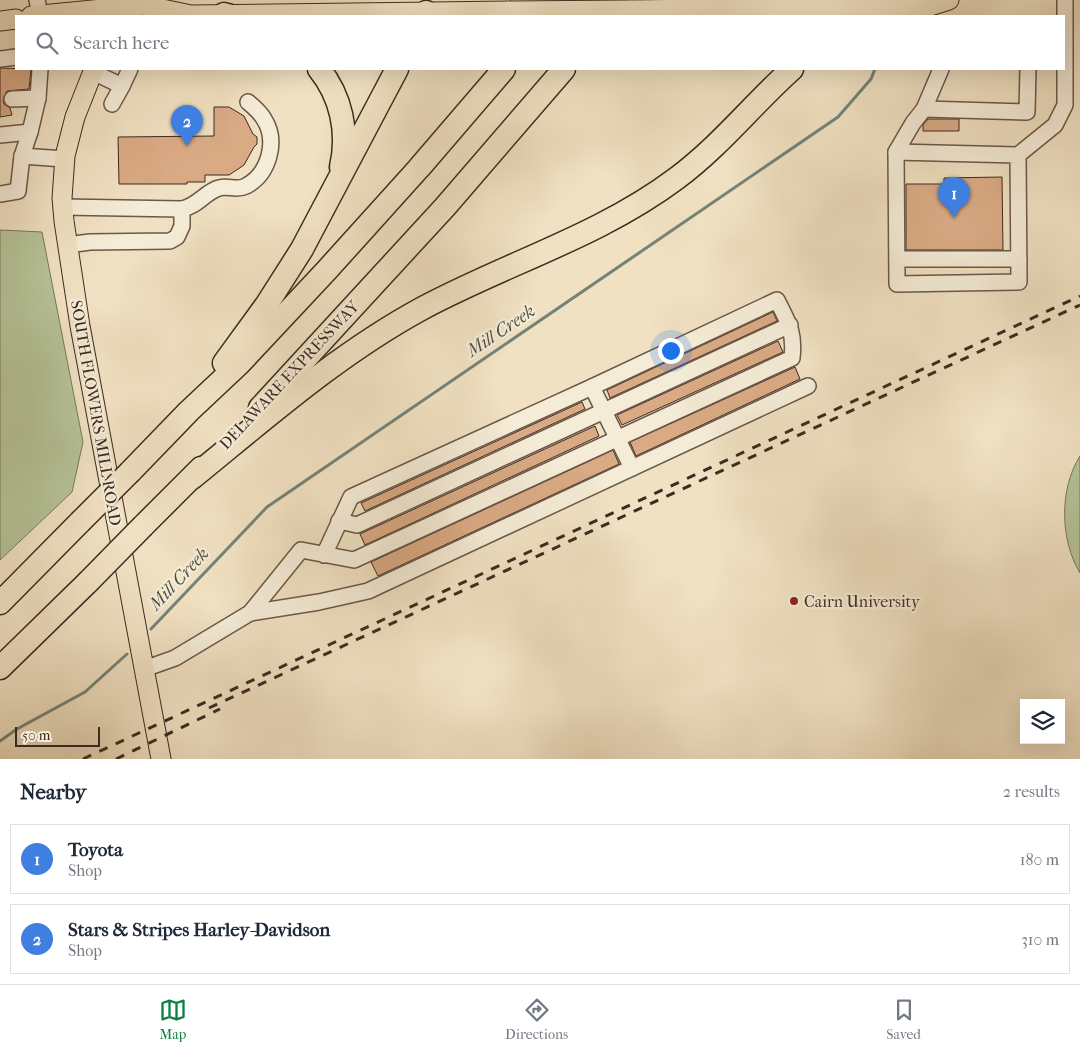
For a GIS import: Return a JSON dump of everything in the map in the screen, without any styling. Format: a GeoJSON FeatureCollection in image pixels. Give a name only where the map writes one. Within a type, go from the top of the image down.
{"type":"FeatureCollection","features":[{"type":"Feature","properties":{"kind":"highway"},"geometry":{"type":"LineString","coordinates":[[549,15],[562,0]]}},
{"type":"Feature","properties":{"kind":"highway"},"geometry":{"type":"LineString","coordinates":[[608,15],[620,0]]}},
{"type":"Feature","properties":{"kind":"highway"},"geometry":{"type":"LineString","coordinates":[[873,15],[901,6]]}},
{"type":"Feature","properties":{"kind":"highway"},"geometry":{"type":"LineString","coordinates":[[320,70],[333,90],[343,120],[344,148],[337,184]]}},
{"type":"Feature","properties":{"kind":"highway"},"geometry":{"type":"LineString","coordinates":[[189,411],[285,277],[320,218],[395,70]]}},
{"type":"Feature","properties":{"kind":"highway"},"geometry":{"type":"LineString","coordinates":[[0,602],[189,411],[239,364],[413,175],[503,70]]}},
{"type":"Feature","properties":{"kind":"highway","name":"DELAWARE EXPRESSWAY"},"geometry":{"type":"LineString","coordinates":[[0,668],[257,411],[445,207],[563,70]]}},
{"type":"Feature","properties":{"kind":"highway"},"geometry":{"type":"LineString","coordinates":[[765,93],[778,70]]}},
{"type":"Feature","properties":{"kind":"highway"},"geometry":{"type":"LineString","coordinates":[[192,478],[315,378],[370,339],[424,308],[573,240],[655,193],[698,162],[765,93],[791,70]]}},
{"type":"Feature","properties":{"kind":"main road"},"geometry":{"type":"LineString","coordinates":[[141,7],[164,0]]}},
{"type":"Feature","properties":{"kind":"main road"},"geometry":{"type":"LineString","coordinates":[[45,12],[141,7],[191,14],[227,15],[424,9],[509,11],[653,10],[930,6],[949,0]]}},
{"type":"Feature","properties":{"kind":"main road"},"geometry":{"type":"LineString","coordinates":[[45,12],[87,1]]}},
{"type":"Feature","properties":{"kind":"main road"},"geometry":{"type":"LineString","coordinates":[[0,21],[15,19]]}},
{"type":"Feature","properties":{"kind":"main road","name":"SOUTH FLOWERS MILL ROAD"},"geometry":{"type":"LineString","coordinates":[[93,70],[75,117],[64,159],[62,207],[82,336],[161,759]]}},
{"type":"Feature","properties":{"kind":"lane"},"geometry":{"type":"LineString","coordinates":[[896,152],[1018,156],[1055,125],[1065,105],[1065,0]]}},
{"type":"Feature","properties":{"kind":"lane"},"geometry":{"type":"LineString","coordinates":[[0,59],[15,57]]}},
{"type":"Feature","properties":{"kind":"lane"},"geometry":{"type":"LineString","coordinates":[[0,194],[18,192],[22,156],[38,98],[40,70]]}},
{"type":"Feature","properties":{"kind":"lane"},"geometry":{"type":"LineString","coordinates":[[93,70],[122,86]]}},
{"type":"Feature","properties":{"kind":"lane"},"geometry":{"type":"LineString","coordinates":[[112,104],[130,70]]}},
{"type":"Feature","properties":{"kind":"lane"},"geometry":{"type":"LineString","coordinates":[[941,70],[924,109],[913,123],[896,152],[897,284],[1019,282],[1018,156]]}},
{"type":"Feature","properties":{"kind":"lane"},"geometry":{"type":"LineString","coordinates":[[924,109],[1027,112],[1028,70]]}},
{"type":"Feature","properties":{"kind":"lane"},"geometry":{"type":"LineString","coordinates":[[12,100],[38,98]]}},
{"type":"Feature","properties":{"kind":"lane"},"geometry":{"type":"LineString","coordinates":[[62,207],[182,209],[194,205],[219,188],[236,189],[244,187],[260,174],[270,155],[271,137],[264,118],[248,102]]}},
{"type":"Feature","properties":{"kind":"lane"},"geometry":{"type":"LineString","coordinates":[[0,134],[30,132]]}},
{"type":"Feature","properties":{"kind":"lane"},"geometry":{"type":"LineString","coordinates":[[22,156],[64,159]]}},
{"type":"Feature","properties":{"kind":"lane"},"geometry":{"type":"LineString","coordinates":[[67,245],[90,242],[170,241],[177,237],[182,226],[182,209]]}},
{"type":"Feature","properties":{"kind":"lane"},"geometry":{"type":"LineString","coordinates":[[897,259],[1019,259]]}},
{"type":"Feature","properties":{"kind":"lane"},"geometry":{"type":"LineString","coordinates":[[144,669],[175,658],[250,613],[301,550],[324,555],[354,560],[560,466],[617,437],[792,358],[794,344],[790,325],[778,300],[351,497],[324,555]]}},
{"type":"Feature","properties":{"kind":"lane"},"geometry":{"type":"LineString","coordinates":[[339,522],[357,525],[790,325]]}},
{"type":"Feature","properties":{"kind":"lane"},"geometry":{"type":"LineString","coordinates":[[250,613],[319,602],[368,591],[808,386]]}},
{"type":"Feature","properties":{"kind":"lane"},"geometry":{"type":"LineString","coordinates":[[592,387],[632,468]]}},
{"type":"Feature","properties":{"kind":"green space"},"geometry":{"type":"Polygon","coordinates":[[[0,230],[42,232],[83,442],[72,492],[0,560],[0,230]]]}},
{"type":"Feature","properties":{"kind":"green space"},"geometry":{"type":"Polygon","coordinates":[[[1080,456],[1080,573],[1073,560],[1069,545],[1066,530],[1065,499],[1073,469],[1080,456]]]}},
{"type":"Feature","properties":{"kind":"building"},"geometry":{"type":"Polygon","coordinates":[[[0,68],[31,70],[29,89],[7,91],[3,100],[4,104],[10,108],[12,115],[0,117],[0,68]]]}},
{"type":"Feature","properties":{"kind":"building"},"geometry":{"type":"Polygon","coordinates":[[[214,107],[229,107],[244,116],[253,134],[257,137],[257,144],[244,165],[229,175],[205,175],[205,182],[187,182],[187,184],[119,184],[118,137],[214,136],[214,107]]]}},
{"type":"Feature","properties":{"kind":"building"},"geometry":{"type":"Polygon","coordinates":[[[928,119],[959,119],[959,131],[923,131],[923,125],[928,119]]]}},
{"type":"Feature","properties":{"kind":"building"},"geometry":{"type":"Polygon","coordinates":[[[1002,177],[1003,250],[906,250],[906,184],[944,184],[944,178],[1002,177]]]}},
{"type":"Feature","properties":{"kind":"building"},"geometry":{"type":"Polygon","coordinates":[[[773,312],[777,321],[610,398],[607,390],[773,312]]]}},
{"type":"Feature","properties":{"kind":"building"},"geometry":{"type":"Polygon","coordinates":[[[778,341],[783,352],[622,425],[617,415],[778,341]]]}},
{"type":"Feature","properties":{"kind":"building"},"geometry":{"type":"Polygon","coordinates":[[[795,367],[800,379],[636,456],[630,442],[795,367]]]}},
{"type":"Feature","properties":{"kind":"building"},"geometry":{"type":"Polygon","coordinates":[[[582,402],[585,409],[365,511],[361,503],[582,402]]]}},
{"type":"Feature","properties":{"kind":"building"},"geometry":{"type":"Polygon","coordinates":[[[595,426],[599,436],[365,545],[360,534],[595,426]]]}},
{"type":"Feature","properties":{"kind":"building"},"geometry":{"type":"Polygon","coordinates":[[[613,450],[619,464],[378,576],[371,562],[613,450]]]}},
{"type":"Feature","properties":{"kind":"waterway","name":"Mill Creek"},"geometry":{"type":"LineString","coordinates":[[151,629],[267,507],[838,117],[871,79],[875,70]]}},
{"type":"Feature","properties":{"kind":"waterway","name":"Mill Creek"},"geometry":{"type":"LineString","coordinates":[[0,741],[17,729],[85,692],[127,654]]}},
{"type":"Feature","properties":{"kind":"railway"},"geometry":{"type":"LineString","coordinates":[[83,759],[1080,296]]}},
{"type":"Feature","properties":{"kind":"railway"},"geometry":{"type":"LineString","coordinates":[[209,708],[1080,305]]}},
{"type":"Feature","properties":{"kind":"railway"},"geometry":{"type":"LineString","coordinates":[[116,759],[220,709]]}},
{"type":"Feature","properties":{"kind":"place","name":"Stars & Stripes Harley-Davidson"},"geometry":{"type":"Point","coordinates":[187,146]}},
{"type":"Feature","properties":{"kind":"place","name":"Toyota"},"geometry":{"type":"Point","coordinates":[954,218]}},
{"type":"Feature","properties":{"kind":"place","name":"Cairn University"},"geometry":{"type":"Point","coordinates":[794,601]}}]}
